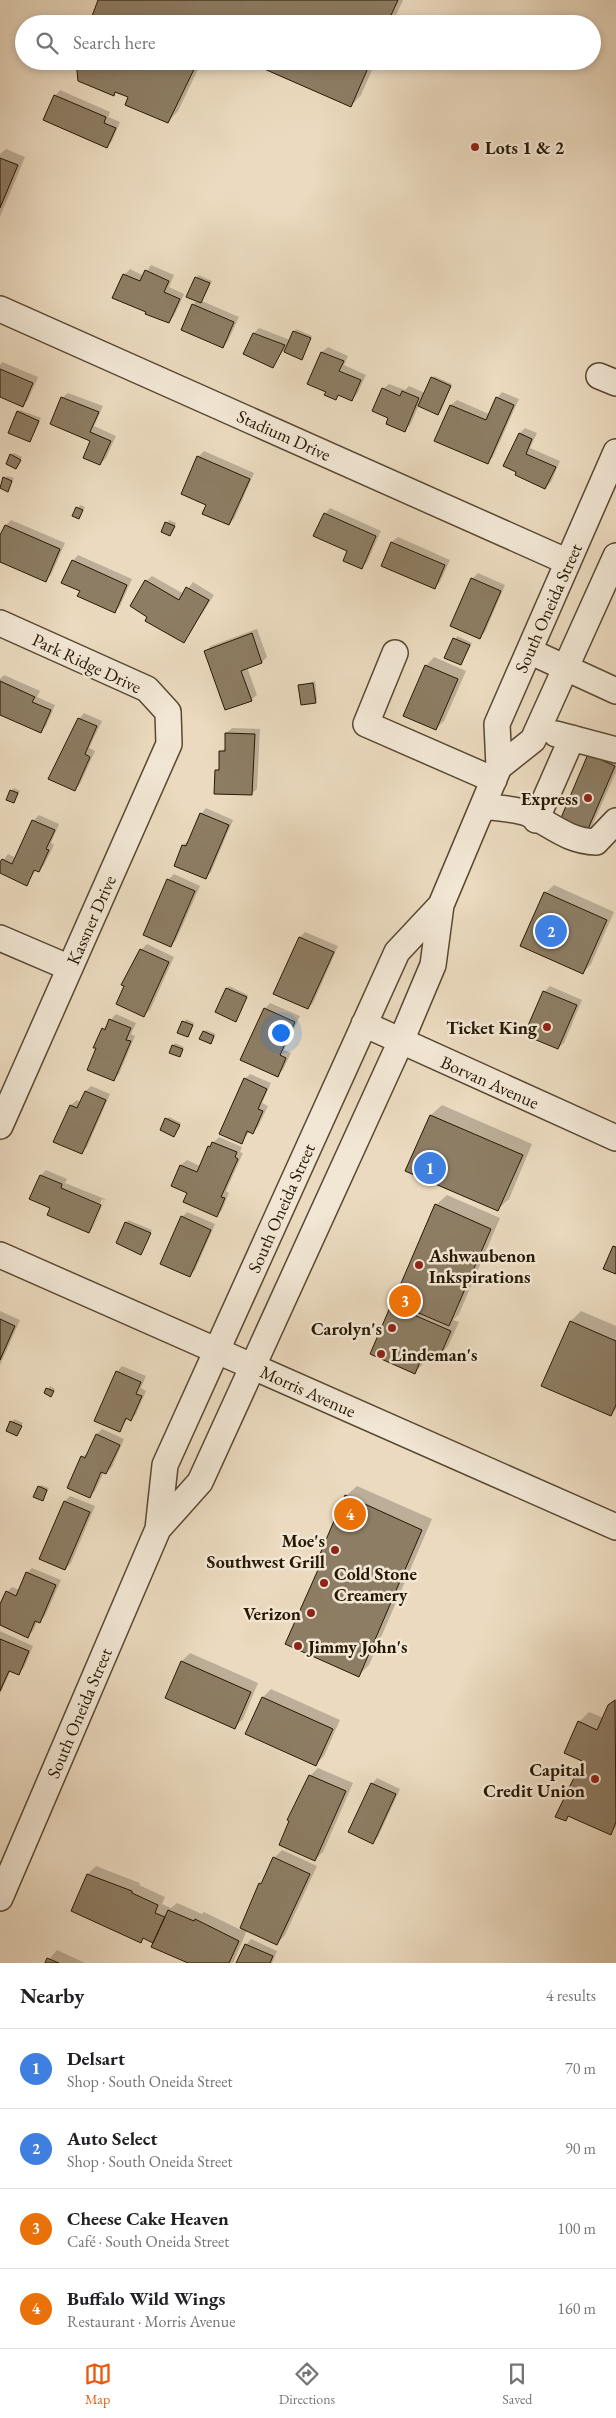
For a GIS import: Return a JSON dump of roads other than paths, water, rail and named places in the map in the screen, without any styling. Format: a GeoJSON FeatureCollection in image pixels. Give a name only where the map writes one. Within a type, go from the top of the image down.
{"type":"FeatureCollection","features":[{"type":"Feature","properties":{"kind":"street","name":"Stadium Drive"},"geometry":{"type":"LineString","coordinates":[[0,309],[568,562]]}},
{"type":"Feature","properties":{"kind":"street","name":"South Oneida Street"},"geometry":{"type":"LineString","coordinates":[[158,1529],[200,1482],[401,1041],[433,965],[441,905],[496,774],[497,724],[616,452]]}},
{"type":"Feature","properties":{"kind":"street","name":"South Oneida Street"},"geometry":{"type":"LineString","coordinates":[[496,774],[533,740],[616,556]]}},
{"type":"Feature","properties":{"kind":"street","name":"Park Ridge Drive"},"geometry":{"type":"LineString","coordinates":[[0,623],[146,689],[168,712]]}},
{"type":"Feature","properties":{"kind":"street"},"geometry":{"type":"LineString","coordinates":[[528,651],[616,690]]}},
{"type":"Feature","properties":{"kind":"street"},"geometry":{"type":"LineString","coordinates":[[395,653],[366,724],[496,774]]}},
{"type":"Feature","properties":{"kind":"street","name":"Kassner Drive"},"geometry":{"type":"LineString","coordinates":[[0,1126],[169,744],[168,712]]}},
{"type":"Feature","properties":{"kind":"street"},"geometry":{"type":"LineString","coordinates":[[537,731],[616,750]]}},
{"type":"Feature","properties":{"kind":"street"},"geometry":{"type":"LineString","coordinates":[[536,820],[572,738]]}},
{"type":"Feature","properties":{"kind":"street"},"geometry":{"type":"LineString","coordinates":[[483,806],[528,813],[536,820],[579,841],[596,842],[616,821]]}},
{"type":"Feature","properties":{"kind":"street","name":"South Oneida Street"},"geometry":{"type":"LineString","coordinates":[[0,1898],[158,1529],[165,1465],[396,952],[441,905]]}},
{"type":"Feature","properties":{"kind":"street"},"geometry":{"type":"LineString","coordinates":[[0,938],[70,968]]}},
{"type":"Feature","properties":{"kind":"street","name":"Borvan Avenue"},"geometry":{"type":"LineString","coordinates":[[364,1024],[616,1138]]}},
{"type":"Feature","properties":{"kind":"street","name":"Morris Avenue"},"geometry":{"type":"LineString","coordinates":[[0,1255],[616,1527]]}},
{"type":"Feature","properties":{"kind":"place","name":"Lots 1 & 2"},"geometry":{"type":"Point","coordinates":[475,147]}},
{"type":"Feature","properties":{"kind":"place","name":"Express"},"geometry":{"type":"Point","coordinates":[588,798]}},
{"type":"Feature","properties":{"kind":"place","name":"Auto Select"},"geometry":{"type":"Point","coordinates":[551,931]}},
{"type":"Feature","properties":{"kind":"place","name":"Ticket King"},"geometry":{"type":"Point","coordinates":[547,1027]}},
{"type":"Feature","properties":{"kind":"place","name":"Delsart"},"geometry":{"type":"Point","coordinates":[430,1168]}},
{"type":"Feature","properties":{"kind":"place","name":"Ashwaubenon Inkspirations"},"geometry":{"type":"Point","coordinates":[419,1265]}},
{"type":"Feature","properties":{"kind":"place","name":"Cheese Cake Heaven"},"geometry":{"type":"Point","coordinates":[405,1301]}},
{"type":"Feature","properties":{"kind":"place","name":"Carolyn's"},"geometry":{"type":"Point","coordinates":[392,1328]}},
{"type":"Feature","properties":{"kind":"place","name":"Lindeman's"},"geometry":{"type":"Point","coordinates":[381,1354]}},
{"type":"Feature","properties":{"kind":"place","name":"Buffalo Wild Wings"},"geometry":{"type":"Point","coordinates":[350,1514]}},
{"type":"Feature","properties":{"kind":"place","name":"Moe's Southwest Grill"},"geometry":{"type":"Point","coordinates":[335,1550]}},
{"type":"Feature","properties":{"kind":"place","name":"Cold Stone Creamery"},"geometry":{"type":"Point","coordinates":[324,1583]}},
{"type":"Feature","properties":{"kind":"place","name":"Verizon"},"geometry":{"type":"Point","coordinates":[311,1613]}},
{"type":"Feature","properties":{"kind":"place","name":"Jimmy John's"},"geometry":{"type":"Point","coordinates":[298,1646]}},
{"type":"Feature","properties":{"kind":"place","name":"Capital Credit Union"},"geometry":{"type":"Point","coordinates":[595,1779]}}]}
